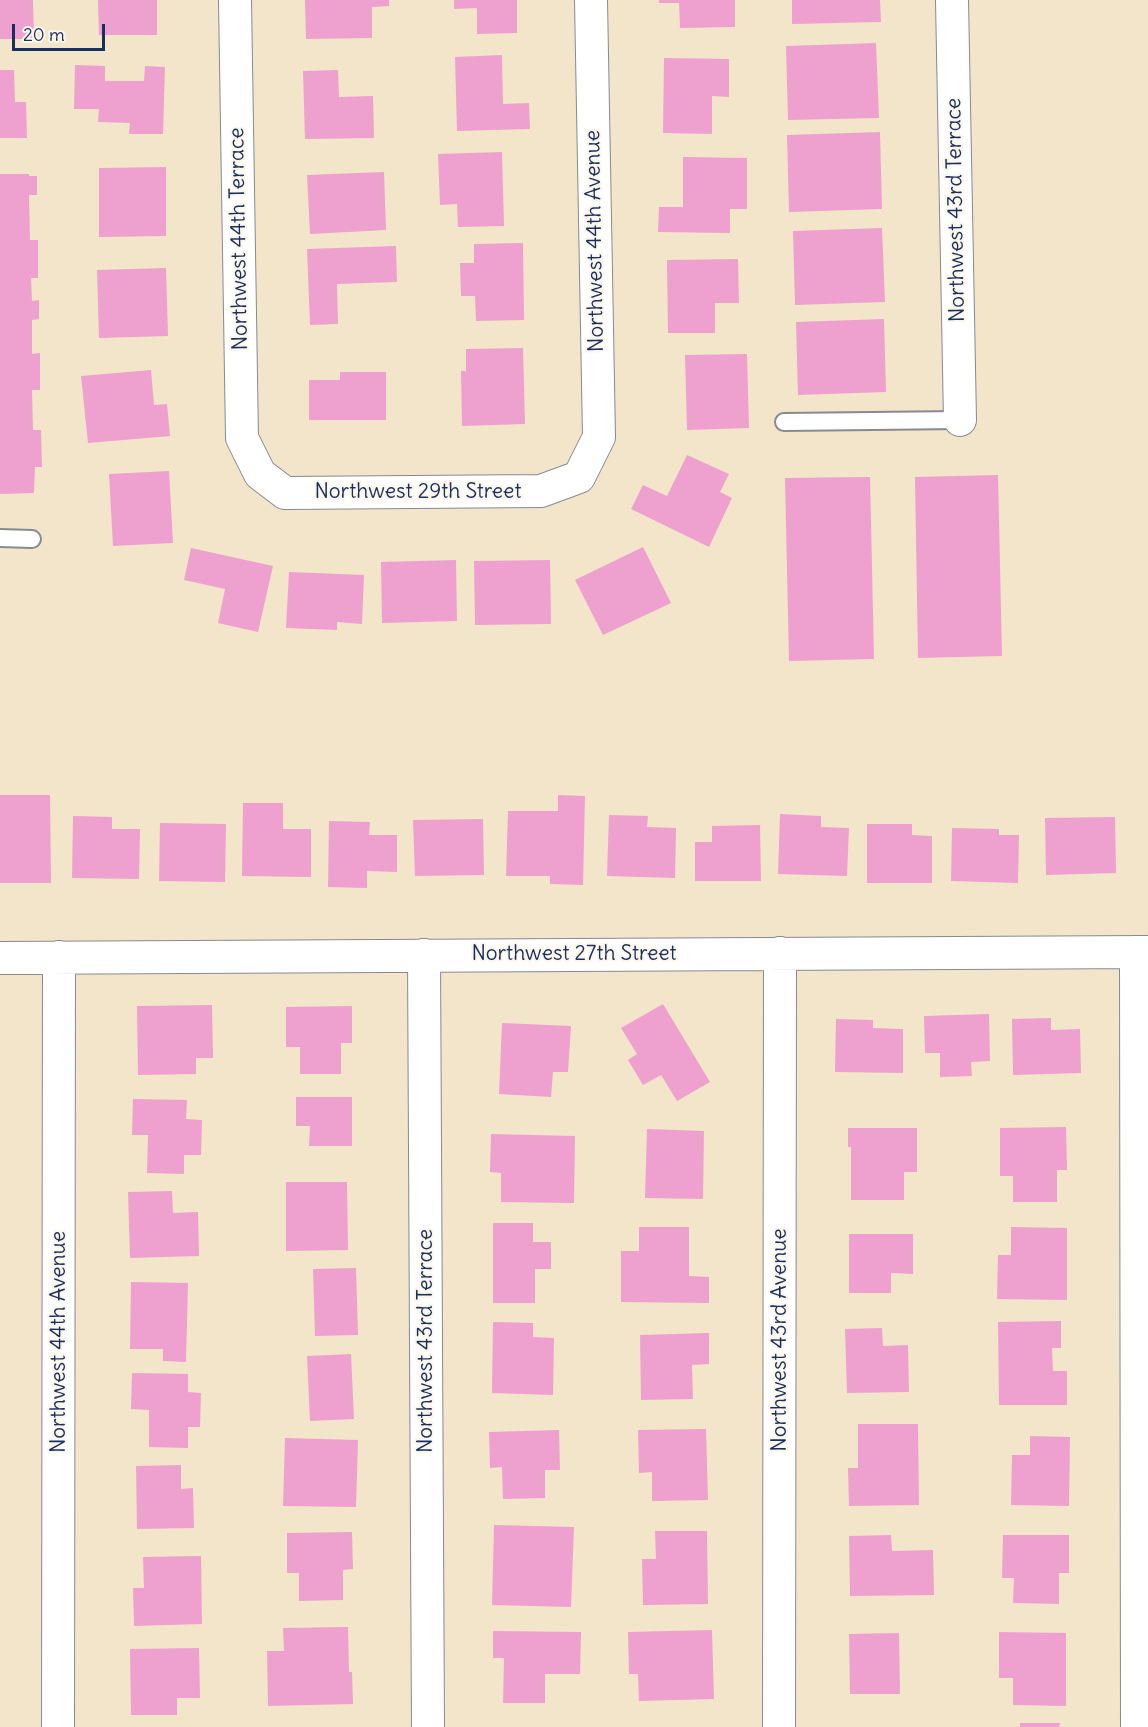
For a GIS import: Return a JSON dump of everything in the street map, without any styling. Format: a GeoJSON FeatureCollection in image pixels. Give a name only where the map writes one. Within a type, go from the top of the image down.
{"type":"FeatureCollection","features":[{"type":"Feature","properties":{"kind":"street","name":"Northwest 44th Terrace"},"geometry":{"type":"LineString","coordinates":[[236,0],[242,438],[260,474]]}},
{"type":"Feature","properties":{"kind":"street","name":"Northwest 44th Avenue"},"geometry":{"type":"LineString","coordinates":[[579,477],[599,437],[591,0]]}},
{"type":"Feature","properties":{"kind":"street","name":"Northwest 43rd Terrace"},"geometry":{"type":"LineString","coordinates":[[952,0],[960,420]]}},
{"type":"Feature","properties":{"kind":"street","name":"Northwest 29th Street"},"geometry":{"type":"LineString","coordinates":[[260,474],[285,493],[541,491],[579,477]]}},
{"type":"Feature","properties":{"kind":"street","name":"Northwest 27th Street"},"geometry":{"type":"LineString","coordinates":[[0,958],[1142,952]]}},
{"type":"Feature","properties":{"kind":"street"},"geometry":{"type":"LineString","coordinates":[[1137,1727],[1142,952]]}},
{"type":"Feature","properties":{"kind":"street","name":"Northwest 43rd Avenue"},"geometry":{"type":"LineString","coordinates":[[779,1727],[780,953]]}},
{"type":"Feature","properties":{"kind":"street","name":"Northwest 43rd Terrace"},"geometry":{"type":"LineString","coordinates":[[424,955],[428,1727]]}},
{"type":"Feature","properties":{"kind":"street","name":"Northwest 44th Avenue"},"geometry":{"type":"LineString","coordinates":[[58,1727],[59,957]]}},
{"type":"Feature","properties":{"kind":"lane"},"geometry":{"type":"LineString","coordinates":[[784,422],[960,420]]}},
{"type":"Feature","properties":{"kind":"lane"},"geometry":{"type":"LineString","coordinates":[[0,538],[32,539]]}},
{"type":"Feature","properties":{"kind":"building"},"geometry":{"type":"Polygon","coordinates":[[[0,0],[33,0],[34,39],[0,39],[0,0]]]}},
{"type":"Feature","properties":{"kind":"building"},"geometry":{"type":"Polygon","coordinates":[[[98,0],[157,0],[157,35],[99,35],[98,0]]]}},
{"type":"Feature","properties":{"kind":"building"},"geometry":{"type":"Polygon","coordinates":[[[305,0],[389,0],[389,6],[372,7],[372,38],[306,39],[305,0]]]}},
{"type":"Feature","properties":{"kind":"building"},"geometry":{"type":"Polygon","coordinates":[[[454,0],[517,0],[517,33],[477,34],[477,8],[454,9],[454,0]]]}},
{"type":"Feature","properties":{"kind":"building"},"geometry":{"type":"Polygon","coordinates":[[[659,0],[735,0],[735,27],[680,28],[679,3],[659,3],[659,0]]]}},
{"type":"Feature","properties":{"kind":"building"},"geometry":{"type":"Polygon","coordinates":[[[792,0],[880,0],[881,22],[792,24],[792,0]]]}},
{"type":"Feature","properties":{"kind":"building"},"geometry":{"type":"Polygon","coordinates":[[[876,43],[879,118],[788,120],[786,46],[876,43]]]}},
{"type":"Feature","properties":{"kind":"building"},"geometry":{"type":"Polygon","coordinates":[[[502,55],[503,104],[529,103],[530,129],[457,131],[455,57],[502,55]]]}},
{"type":"Feature","properties":{"kind":"building"},"geometry":{"type":"Polygon","coordinates":[[[664,58],[729,59],[729,97],[712,96],[712,134],[663,133],[664,58]]]}},
{"type":"Feature","properties":{"kind":"building"},"geometry":{"type":"Polygon","coordinates":[[[75,65],[105,66],[105,81],[144,81],[145,66],[165,67],[163,134],[129,134],[130,123],[98,122],[99,109],[74,109],[75,65]]]}},
{"type":"Feature","properties":{"kind":"building"},"geometry":{"type":"Polygon","coordinates":[[[0,70],[14,70],[15,102],[26,102],[27,138],[0,138],[0,70]]]}},
{"type":"Feature","properties":{"kind":"building"},"geometry":{"type":"Polygon","coordinates":[[[338,70],[339,97],[373,96],[374,138],[305,139],[303,71],[338,70]]]}},
{"type":"Feature","properties":{"kind":"building"},"geometry":{"type":"Polygon","coordinates":[[[880,132],[882,209],[789,212],[787,135],[880,132]]]}},
{"type":"Feature","properties":{"kind":"building"},"geometry":{"type":"Polygon","coordinates":[[[502,152],[504,226],[458,227],[457,204],[440,205],[438,154],[502,152]]]}},
{"type":"Feature","properties":{"kind":"building"},"geometry":{"type":"Polygon","coordinates":[[[683,157],[747,158],[747,209],[730,209],[730,233],[658,232],[659,207],[683,207],[683,157]]]}},
{"type":"Feature","properties":{"kind":"building"},"geometry":{"type":"Polygon","coordinates":[[[166,167],[166,236],[99,237],[99,168],[166,167]]]}},
{"type":"Feature","properties":{"kind":"building"},"geometry":{"type":"Polygon","coordinates":[[[384,172],[386,230],[310,234],[307,175],[384,172]]]}},
{"type":"Feature","properties":{"kind":"building"},"geometry":{"type":"Polygon","coordinates":[[[0,174],[37,176],[37,195],[29,195],[30,240],[38,240],[38,278],[31,278],[32,301],[39,300],[39,319],[32,320],[32,354],[40,353],[40,390],[32,390],[33,430],[41,430],[42,467],[35,467],[34,493],[0,494],[0,174]]]}},
{"type":"Feature","properties":{"kind":"building"},"geometry":{"type":"Polygon","coordinates":[[[882,228],[885,302],[795,305],[793,231],[882,228]]]}},
{"type":"Feature","properties":{"kind":"building"},"geometry":{"type":"Polygon","coordinates":[[[523,243],[524,320],[476,321],[475,296],[461,296],[460,263],[474,263],[474,244],[523,243]]]}},
{"type":"Feature","properties":{"kind":"building"},"geometry":{"type":"Polygon","coordinates":[[[396,246],[397,282],[337,284],[338,324],[310,325],[307,249],[396,246]]]}},
{"type":"Feature","properties":{"kind":"building"},"geometry":{"type":"Polygon","coordinates":[[[738,259],[739,303],[715,303],[715,333],[668,333],[667,260],[738,259]]]}},
{"type":"Feature","properties":{"kind":"building"},"geometry":{"type":"Polygon","coordinates":[[[166,268],[168,336],[99,338],[97,270],[166,268]]]}},
{"type":"Feature","properties":{"kind":"building"},"geometry":{"type":"Polygon","coordinates":[[[884,319],[886,392],[798,395],[796,322],[884,319]]]}},
{"type":"Feature","properties":{"kind":"building"},"geometry":{"type":"Polygon","coordinates":[[[523,348],[525,424],[462,426],[461,371],[466,371],[466,349],[523,348]]]}},
{"type":"Feature","properties":{"kind":"building"},"geometry":{"type":"Polygon","coordinates":[[[747,354],[749,428],[687,430],[685,355],[747,354]]]}},
{"type":"Feature","properties":{"kind":"building"},"geometry":{"type":"Polygon","coordinates":[[[151,370],[154,405],[167,404],[170,436],[88,443],[81,376],[151,370]]]}},
{"type":"Feature","properties":{"kind":"building"},"geometry":{"type":"Polygon","coordinates":[[[340,372],[386,372],[386,420],[309,420],[309,380],[340,380],[340,372]]]}},
{"type":"Feature","properties":{"kind":"building"},"geometry":{"type":"Polygon","coordinates":[[[687,455],[729,474],[720,492],[732,498],[709,547],[631,509],[643,485],[667,496],[687,455]]]}},
{"type":"Feature","properties":{"kind":"building"},"geometry":{"type":"Polygon","coordinates":[[[169,471],[173,543],[113,546],[109,474],[169,471]]]}},
{"type":"Feature","properties":{"kind":"building"},"geometry":{"type":"Polygon","coordinates":[[[998,475],[1002,656],[918,658],[915,477],[998,475]]]}},
{"type":"Feature","properties":{"kind":"building"},"geometry":{"type":"Polygon","coordinates":[[[870,477],[874,659],[789,661],[785,478],[870,477]]]}},
{"type":"Feature","properties":{"kind":"building"},"geometry":{"type":"Polygon","coordinates":[[[643,547],[671,603],[603,635],[575,580],[643,547]]]}},
{"type":"Feature","properties":{"kind":"building"},"geometry":{"type":"Polygon","coordinates":[[[191,548],[273,566],[258,632],[218,623],[225,589],[184,580],[191,548]]]}},
{"type":"Feature","properties":{"kind":"building"},"geometry":{"type":"Polygon","coordinates":[[[456,560],[457,621],[382,623],[381,562],[456,560]]]}},
{"type":"Feature","properties":{"kind":"building"},"geometry":{"type":"Polygon","coordinates":[[[550,560],[551,624],[475,625],[474,561],[550,560]]]}},
{"type":"Feature","properties":{"kind":"building"},"geometry":{"type":"Polygon","coordinates":[[[289,572],[364,575],[362,624],[337,622],[337,630],[286,628],[289,572]]]}},
{"type":"Feature","properties":{"kind":"building"},"geometry":{"type":"Polygon","coordinates":[[[0,795],[50,795],[51,883],[0,883],[0,795]]]}},
{"type":"Feature","properties":{"kind":"building"},"geometry":{"type":"Polygon","coordinates":[[[558,795],[585,796],[583,885],[550,884],[550,876],[506,876],[508,811],[558,811],[558,795]]]}},
{"type":"Feature","properties":{"kind":"building"},"geometry":{"type":"Polygon","coordinates":[[[243,803],[283,803],[283,829],[311,829],[311,877],[242,876],[243,803]]]}},
{"type":"Feature","properties":{"kind":"building"},"geometry":{"type":"Polygon","coordinates":[[[780,814],[821,816],[821,827],[849,828],[847,876],[778,874],[780,814]]]}},
{"type":"Feature","properties":{"kind":"building"},"geometry":{"type":"Polygon","coordinates":[[[609,815],[648,816],[647,827],[676,828],[675,878],[607,876],[609,815]]]}},
{"type":"Feature","properties":{"kind":"building"},"geometry":{"type":"Polygon","coordinates":[[[73,816],[112,817],[112,829],[140,829],[139,879],[72,878],[73,816]]]}},
{"type":"Feature","properties":{"kind":"building"},"geometry":{"type":"Polygon","coordinates":[[[1115,817],[1116,873],[1046,875],[1045,818],[1115,817]]]}},
{"type":"Feature","properties":{"kind":"building"},"geometry":{"type":"Polygon","coordinates":[[[483,819],[484,875],[415,876],[413,820],[483,819]]]}},
{"type":"Feature","properties":{"kind":"building"},"geometry":{"type":"Polygon","coordinates":[[[329,821],[370,822],[369,835],[397,835],[397,872],[367,871],[367,888],[328,887],[329,821]]]}},
{"type":"Feature","properties":{"kind":"building"},"geometry":{"type":"Polygon","coordinates":[[[160,823],[226,824],[225,882],[159,881],[160,823]]]}},
{"type":"Feature","properties":{"kind":"building"},"geometry":{"type":"Polygon","coordinates":[[[867,824],[912,824],[912,835],[932,836],[932,883],[867,883],[867,824]]]}},
{"type":"Feature","properties":{"kind":"building"},"geometry":{"type":"Polygon","coordinates":[[[760,825],[761,881],[695,881],[695,842],[712,842],[712,826],[760,825]]]}},
{"type":"Feature","properties":{"kind":"building"},"geometry":{"type":"Polygon","coordinates":[[[952,828],[999,829],[999,835],[1019,835],[1018,883],[951,881],[952,828]]]}},
{"type":"Feature","properties":{"kind":"building"},"geometry":{"type":"Polygon","coordinates":[[[663,1004],[710,1082],[677,1101],[661,1075],[643,1085],[628,1060],[637,1054],[621,1028],[663,1004]]]}},
{"type":"Feature","properties":{"kind":"building"},"geometry":{"type":"Polygon","coordinates":[[[212,1005],[213,1058],[196,1058],[196,1074],[138,1075],[137,1006],[212,1005]]]}},
{"type":"Feature","properties":{"kind":"building"},"geometry":{"type":"Polygon","coordinates":[[[352,1006],[352,1043],[341,1043],[341,1074],[300,1074],[300,1047],[286,1047],[286,1007],[352,1006]]]}},
{"type":"Feature","properties":{"kind":"building"},"geometry":{"type":"Polygon","coordinates":[[[989,1014],[990,1061],[971,1062],[972,1076],[940,1077],[940,1053],[925,1053],[924,1016],[989,1014]]]}},
{"type":"Feature","properties":{"kind":"building"},"geometry":{"type":"Polygon","coordinates":[[[1051,1018],[1051,1030],[1080,1029],[1081,1073],[1013,1075],[1012,1019],[1051,1018]]]}},
{"type":"Feature","properties":{"kind":"building"},"geometry":{"type":"Polygon","coordinates":[[[836,1019],[873,1020],[873,1028],[903,1029],[903,1073],[835,1072],[836,1019]]]}},
{"type":"Feature","properties":{"kind":"building"},"geometry":{"type":"Polygon","coordinates":[[[502,1023],[571,1026],[568,1072],[553,1072],[551,1097],[499,1094],[502,1023]]]}},
{"type":"Feature","properties":{"kind":"building"},"geometry":{"type":"Polygon","coordinates":[[[296,1097],[352,1097],[352,1146],[309,1146],[310,1126],[296,1126],[296,1097]]]}},
{"type":"Feature","properties":{"kind":"building"},"geometry":{"type":"Polygon","coordinates":[[[133,1099],[187,1100],[186,1119],[202,1120],[201,1155],[184,1155],[184,1174],[147,1173],[148,1135],[132,1135],[133,1099]]]}},
{"type":"Feature","properties":{"kind":"building"},"geometry":{"type":"Polygon","coordinates":[[[1066,1127],[1067,1170],[1057,1170],[1057,1202],[1013,1202],[1013,1176],[1000,1176],[1000,1128],[1066,1127]]]}},
{"type":"Feature","properties":{"kind":"building"},"geometry":{"type":"Polygon","coordinates":[[[848,1128],[917,1128],[917,1172],[904,1172],[904,1200],[851,1200],[851,1147],[848,1147],[848,1128]]]}},
{"type":"Feature","properties":{"kind":"building"},"geometry":{"type":"Polygon","coordinates":[[[647,1129],[704,1131],[703,1199],[645,1198],[647,1129]]]}},
{"type":"Feature","properties":{"kind":"building"},"geometry":{"type":"Polygon","coordinates":[[[491,1134],[575,1136],[574,1203],[501,1202],[501,1173],[490,1172],[491,1134]]]}},
{"type":"Feature","properties":{"kind":"building"},"geometry":{"type":"Polygon","coordinates":[[[286,1182],[347,1182],[348,1250],[286,1251],[286,1182]]]}},
{"type":"Feature","properties":{"kind":"building"},"geometry":{"type":"Polygon","coordinates":[[[172,1191],[173,1213],[198,1212],[199,1256],[130,1258],[128,1192],[172,1191]]]}},
{"type":"Feature","properties":{"kind":"building"},"geometry":{"type":"Polygon","coordinates":[[[493,1223],[533,1223],[533,1242],[551,1242],[551,1269],[535,1269],[535,1303],[493,1303],[493,1223]]]}},
{"type":"Feature","properties":{"kind":"building"},"geometry":{"type":"Polygon","coordinates":[[[639,1227],[689,1227],[689,1276],[709,1277],[709,1303],[621,1302],[621,1251],[639,1251],[639,1227]]]}},
{"type":"Feature","properties":{"kind":"building"},"geometry":{"type":"Polygon","coordinates":[[[1011,1227],[1067,1228],[1067,1300],[997,1299],[998,1255],[1011,1255],[1011,1227]]]}},
{"type":"Feature","properties":{"kind":"building"},"geometry":{"type":"Polygon","coordinates":[[[849,1234],[913,1234],[913,1274],[891,1273],[891,1293],[849,1293],[849,1234]]]}},
{"type":"Feature","properties":{"kind":"building"},"geometry":{"type":"Polygon","coordinates":[[[356,1268],[358,1335],[315,1336],[313,1269],[356,1268]]]}},
{"type":"Feature","properties":{"kind":"building"},"geometry":{"type":"Polygon","coordinates":[[[131,1282],[188,1283],[186,1362],[163,1361],[163,1349],[130,1349],[131,1282]]]}},
{"type":"Feature","properties":{"kind":"building"},"geometry":{"type":"Polygon","coordinates":[[[1061,1321],[1061,1348],[1052,1348],[1053,1371],[1067,1371],[1067,1405],[999,1405],[998,1322],[1061,1321]]]}},
{"type":"Feature","properties":{"kind":"building"},"geometry":{"type":"Polygon","coordinates":[[[493,1322],[533,1323],[533,1337],[554,1338],[553,1395],[492,1393],[493,1322]]]}},
{"type":"Feature","properties":{"kind":"building"},"geometry":{"type":"Polygon","coordinates":[[[882,1328],[883,1346],[908,1345],[909,1392],[847,1393],[845,1329],[882,1328]]]}},
{"type":"Feature","properties":{"kind":"building"},"geometry":{"type":"Polygon","coordinates":[[[709,1333],[709,1364],[692,1365],[693,1399],[641,1400],[640,1335],[709,1333]]]}},
{"type":"Feature","properties":{"kind":"building"},"geometry":{"type":"Polygon","coordinates":[[[351,1354],[354,1419],[310,1421],[307,1356],[351,1354]]]}},
{"type":"Feature","properties":{"kind":"building"},"geometry":{"type":"Polygon","coordinates":[[[132,1373],[188,1374],[188,1392],[201,1393],[200,1427],[188,1427],[188,1448],[149,1447],[149,1410],[131,1409],[132,1373]]]}},
{"type":"Feature","properties":{"kind":"building"},"geometry":{"type":"Polygon","coordinates":[[[858,1424],[918,1424],[919,1505],[849,1506],[848,1468],[858,1468],[858,1424]]]}},
{"type":"Feature","properties":{"kind":"building"},"geometry":{"type":"Polygon","coordinates":[[[706,1429],[708,1500],[652,1501],[652,1472],[639,1473],[638,1430],[706,1429]]]}},
{"type":"Feature","properties":{"kind":"building"},"geometry":{"type":"Polygon","coordinates":[[[559,1430],[560,1470],[545,1470],[545,1498],[503,1499],[502,1467],[490,1468],[489,1432],[559,1430]]]}},
{"type":"Feature","properties":{"kind":"building"},"geometry":{"type":"Polygon","coordinates":[[[1030,1436],[1070,1437],[1069,1506],[1011,1505],[1012,1455],[1030,1455],[1030,1436]]]}},
{"type":"Feature","properties":{"kind":"building"},"geometry":{"type":"Polygon","coordinates":[[[285,1438],[358,1440],[356,1507],[283,1506],[285,1438]]]}},
{"type":"Feature","properties":{"kind":"building"},"geometry":{"type":"Polygon","coordinates":[[[181,1465],[181,1489],[193,1488],[194,1528],[137,1529],[136,1466],[181,1465]]]}},
{"type":"Feature","properties":{"kind":"building"},"geometry":{"type":"Polygon","coordinates":[[[494,1525],[574,1527],[571,1607],[492,1605],[494,1525]]]}},
{"type":"Feature","properties":{"kind":"building"},"geometry":{"type":"Polygon","coordinates":[[[655,1531],[707,1531],[708,1604],[643,1605],[642,1559],[656,1559],[655,1531]]]}},
{"type":"Feature","properties":{"kind":"building"},"geometry":{"type":"Polygon","coordinates":[[[352,1532],[353,1569],[343,1570],[343,1600],[299,1601],[299,1573],[287,1573],[287,1533],[352,1532]]]}},
{"type":"Feature","properties":{"kind":"building"},"geometry":{"type":"Polygon","coordinates":[[[891,1535],[892,1551],[933,1550],[934,1595],[850,1596],[849,1536],[891,1535]]]}},
{"type":"Feature","properties":{"kind":"building"},"geometry":{"type":"Polygon","coordinates":[[[1003,1535],[1069,1535],[1069,1573],[1059,1573],[1059,1604],[1013,1603],[1014,1578],[1002,1578],[1003,1535]]]}},
{"type":"Feature","properties":{"kind":"building"},"geometry":{"type":"Polygon","coordinates":[[[201,1556],[202,1624],[134,1626],[133,1588],[144,1588],[143,1557],[201,1556]]]}},
{"type":"Feature","properties":{"kind":"building"},"geometry":{"type":"Polygon","coordinates":[[[348,1627],[349,1672],[352,1672],[353,1704],[268,1706],[267,1651],[284,1651],[283,1628],[348,1627]]]}},
{"type":"Feature","properties":{"kind":"building"},"geometry":{"type":"Polygon","coordinates":[[[712,1630],[714,1699],[639,1701],[638,1674],[629,1674],[628,1632],[712,1630]]]}},
{"type":"Feature","properties":{"kind":"building"},"geometry":{"type":"Polygon","coordinates":[[[493,1631],[581,1632],[580,1674],[545,1674],[545,1703],[503,1703],[504,1658],[493,1658],[493,1631]]]}},
{"type":"Feature","properties":{"kind":"building"},"geometry":{"type":"Polygon","coordinates":[[[999,1632],[1066,1633],[1066,1706],[1013,1705],[1013,1678],[999,1678],[999,1632]]]}},
{"type":"Feature","properties":{"kind":"building"},"geometry":{"type":"Polygon","coordinates":[[[899,1633],[900,1694],[850,1694],[849,1634],[899,1633]]]}},
{"type":"Feature","properties":{"kind":"building"},"geometry":{"type":"Polygon","coordinates":[[[199,1648],[200,1698],[177,1698],[177,1715],[131,1715],[130,1649],[199,1648]]]}},
{"type":"Feature","properties":{"kind":"building"},"geometry":{"type":"Polygon","coordinates":[[[1020,1723],[1060,1723],[1059,1727],[1020,1727],[1020,1723]]]}}]}
